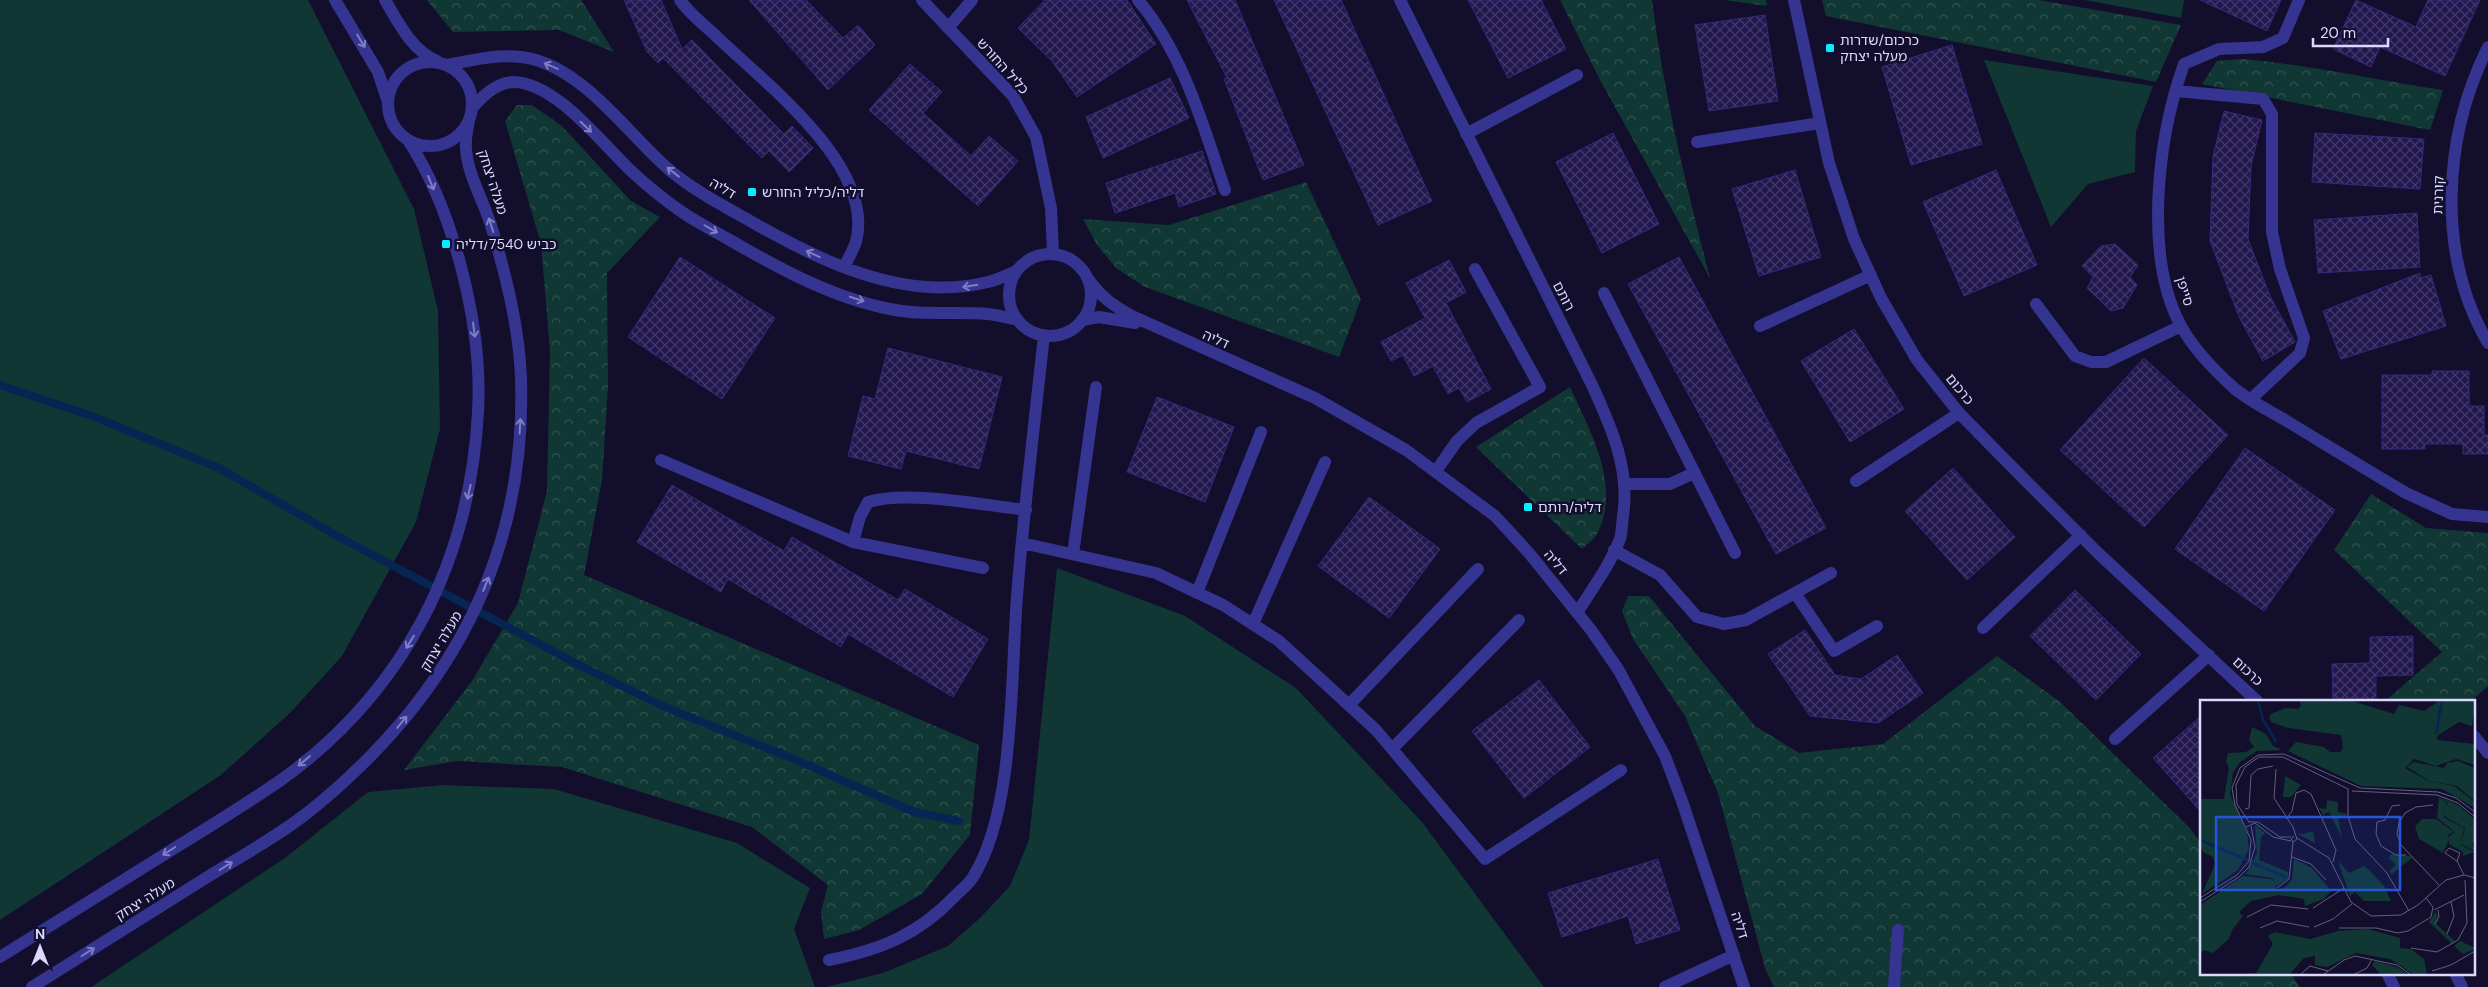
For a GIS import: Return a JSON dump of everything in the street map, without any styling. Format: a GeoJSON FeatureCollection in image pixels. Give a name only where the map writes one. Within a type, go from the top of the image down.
{"type":"FeatureCollection","features":[{"type":"Feature","properties":{"kind":"street"},"geometry":{"type":"LineString","coordinates":[[335,0],[378,72],[387,102],[389,117],[396,130],[408,140],[421,146],[436,146],[449,142],[461,134],[469,121],[472,94],[465,80],[455,70],[426,57],[413,43],[385,0]]}},
{"type":"Feature","properties":{"kind":"street"},"geometry":{"type":"LineString","coordinates":[[680,0],[805,120],[832,153],[848,180],[858,216],[856,242],[844,266]]}},
{"type":"Feature","properties":{"kind":"street","name":"כליל החורש"},"geometry":{"type":"LineString","coordinates":[[922,0],[1013,96],[1036,137],[1051,208],[1053,254]]}},
{"type":"Feature","properties":{"kind":"street"},"geometry":{"type":"LineString","coordinates":[[948,28],[972,0]]}},
{"type":"Feature","properties":{"kind":"street"},"geometry":{"type":"LineString","coordinates":[[1138,0],[1148,13],[1178,65],[1201,117],[1224,190]]}},
{"type":"Feature","properties":{"kind":"street","name":"רותם"},"geometry":{"type":"LineString","coordinates":[[1400,0],[1593,387],[1616,440],[1625,484],[1625,506],[1620,538],[1577,613]]}},
{"type":"Feature","properties":{"kind":"street","name":"כרכום"},"geometry":{"type":"LineString","coordinates":[[1794,0],[1832,172],[1854,240],[1881,298],[1917,360],[1959,413],[2081,535],[2256,700]]}},
{"type":"Feature","properties":{"kind":"street","name":"סייפן"},"geometry":{"type":"LineString","coordinates":[[2299,0],[2283,38],[2263,47],[2219,48],[2184,64],[2168,123],[2158,180],[2158,234],[2166,284],[2181,326],[2206,362],[2236,390],[2406,493],[2435,508],[2452,514],[2488,515]]}},
{"type":"Feature","properties":{"kind":"street","name":"קורנית"},"geometry":{"type":"LineString","coordinates":[[2488,47],[2473,77],[2458,129],[2452,181],[2452,232],[2460,277],[2488,343]]}},
{"type":"Feature","properties":{"kind":"street","name":"דליה"},"geometry":{"type":"LineString","coordinates":[[444,64],[516,56],[536,60],[562,71],[586,89],[668,168],[698,191],[782,240],[844,266],[896,283],[932,288],[962,287],[990,282],[1016,271]]}},
{"type":"Feature","properties":{"kind":"street"},"geometry":{"type":"LineString","coordinates":[[387,102],[390,87],[410,66],[427,62],[444,64]]}},
{"type":"Feature","properties":{"kind":"street"},"geometry":{"type":"LineString","coordinates":[[1466,134],[1577,75]]}},
{"type":"Feature","properties":{"kind":"street"},"geometry":{"type":"LineString","coordinates":[[472,107],[488,91],[501,85],[514,82],[528,85],[548,94],[568,109],[651,189],[670,204],[769,263],[811,282],[890,309],[930,314],[990,314],[1018,320]]}},
{"type":"Feature","properties":{"kind":"street"},"geometry":{"type":"LineString","coordinates":[[2176,91],[2263,99],[2272,114],[2272,232],[2280,269],[2304,338],[2300,353],[2251,399]]}},
{"type":"Feature","properties":{"kind":"street","name":"מעלה יצחק"},"geometry":{"type":"LineString","coordinates":[[32,987],[308,812],[370,759],[420,701],[456,647],[475,613],[499,544],[513,490],[521,405],[521,376],[513,308],[493,230],[466,151],[469,121]]}},
{"type":"Feature","properties":{"kind":"street"},"geometry":{"type":"LineString","coordinates":[[1697,142],[1820,123]]}},
{"type":"Feature","properties":{"kind":"street","name":"מעלה יצחק"},"geometry":{"type":"LineString","coordinates":[[0,957],[283,779],[340,729],[386,676],[420,626],[437,595],[459,532],[471,482],[479,404],[479,378],[472,316],[453,242],[430,178],[408,140]]}},
{"type":"Feature","properties":{"kind":"street"},"geometry":{"type":"LineString","coordinates":[[1053,254],[1070,259],[1082,268],[1089,280],[1091,294],[1089,308],[1082,320],[1065,332],[1044,335],[1029,330],[1018,320],[1011,308],[1009,294],[1016,271],[1026,261],[1039,255],[1053,254]]}},
{"type":"Feature","properties":{"kind":"street"},"geometry":{"type":"LineString","coordinates":[[1436,471],[1457,441],[1476,423],[1540,387],[1475,269]]}},
{"type":"Feature","properties":{"kind":"street"},"geometry":{"type":"LineString","coordinates":[[1760,326],[1871,275]]}},
{"type":"Feature","properties":{"kind":"street","name":"דליה"},"geometry":{"type":"LineString","coordinates":[[1089,280],[1098,293],[1111,304],[1154,328],[1315,398],[1406,450],[1494,516],[1529,553],[1577,613],[1618,669],[1665,756],[1744,987]]}},
{"type":"Feature","properties":{"kind":"street"},"geometry":{"type":"LineString","coordinates":[[1604,293],[1734,553]]}},
{"type":"Feature","properties":{"kind":"street"},"geometry":{"type":"LineString","coordinates":[[2036,304],[2075,356],[2091,362],[2106,362],[2181,326]]}},
{"type":"Feature","properties":{"kind":"street","name":"דליה"},"geometry":{"type":"LineString","coordinates":[[1082,320],[1099,317],[1115,318],[1154,328]]}},
{"type":"Feature","properties":{"kind":"street"},"geometry":{"type":"LineString","coordinates":[[829,960],[866,952],[910,933],[943,909],[973,878],[991,838],[1006,760],[1022,543],[1044,335]]}},
{"type":"Feature","properties":{"kind":"street"},"geometry":{"type":"LineString","coordinates":[[1073,554],[1096,387]]}},
{"type":"Feature","properties":{"kind":"street"},"geometry":{"type":"LineString","coordinates":[[1856,481],[1959,413]]}},
{"type":"Feature","properties":{"kind":"street"},"geometry":{"type":"LineString","coordinates":[[1197,593],[1261,432]]}},
{"type":"Feature","properties":{"kind":"street"},"geometry":{"type":"LineString","coordinates":[[661,460],[853,542],[983,568]]}},
{"type":"Feature","properties":{"kind":"street"},"geometry":{"type":"LineString","coordinates":[[1253,624],[1325,462]]}},
{"type":"Feature","properties":{"kind":"street"},"geometry":{"type":"LineString","coordinates":[[1625,484],[1670,484],[1694,473]]}},
{"type":"Feature","properties":{"kind":"street"},"geometry":{"type":"LineString","coordinates":[[853,542],[860,517],[868,502],[883,497],[908,497],[1026,510]]}},
{"type":"Feature","properties":{"kind":"street"},"geometry":{"type":"LineString","coordinates":[[1983,628],[2081,535]]}},
{"type":"Feature","properties":{"kind":"street"},"geometry":{"type":"LineString","coordinates":[[1022,543],[1156,573],[1223,605],[1279,641],[1376,730],[1486,858],[1621,770]]}},
{"type":"Feature","properties":{"kind":"street"},"geometry":{"type":"LineString","coordinates":[[1614,550],[1660,575],[1697,617],[1724,624],[1746,620],[1831,573]]}},
{"type":"Feature","properties":{"kind":"street"},"geometry":{"type":"LineString","coordinates":[[1349,705],[1478,569]]}},
{"type":"Feature","properties":{"kind":"street"},"geometry":{"type":"LineString","coordinates":[[1795,593],[1834,651],[1877,626]]}},
{"type":"Feature","properties":{"kind":"street"},"geometry":{"type":"LineString","coordinates":[[1392,749],[1519,620]]}},
{"type":"Feature","properties":{"kind":"street"},"geometry":{"type":"LineString","coordinates":[[2115,739],[2209,655]]}},
{"type":"Feature","properties":{"kind":"street"},"geometry":{"type":"LineString","coordinates":[[2476,738],[2488,753]]}},
{"type":"Feature","properties":{"kind":"street"},"geometry":{"type":"LineString","coordinates":[[1894,987],[1898,930]]}},
{"type":"Feature","properties":{"kind":"street"},"geometry":{"type":"LineString","coordinates":[[1665,987],[1734,955]]}},
{"type":"Feature","properties":{"kind":"street"},"geometry":{"type":"LineString","coordinates":[[2388,974],[2394,987]]}},
{"type":"Feature","properties":{"kind":"street"},"geometry":{"type":"LineString","coordinates":[[2456,974],[2462,987]]}},
{"type":"Feature","properties":{"kind":"green space"},"geometry":{"type":"Polygon","coordinates":[[[0,0],[308,0],[414,209],[438,311],[440,429],[416,522],[342,656],[291,712],[221,775],[0,920],[0,0]]]}},
{"type":"Feature","properties":{"kind":"green space"},"geometry":{"type":"Polygon","coordinates":[[[427,0],[581,0],[614,52],[559,30],[453,32],[427,0]]]}},
{"type":"Feature","properties":{"kind":"green space"},"geometry":{"type":"Polygon","coordinates":[[[1560,0],[1652,0],[1669,106],[1710,278],[1600,80],[1560,0]]]}},
{"type":"Feature","properties":{"kind":"green space"},"geometry":{"type":"Polygon","coordinates":[[[1724,0],[1766,0],[1767,6],[1724,0]]]}},
{"type":"Feature","properties":{"kind":"green space"},"geometry":{"type":"Polygon","coordinates":[[[1822,0],[2039,0],[2181,25],[2156,82],[1826,16],[1822,0]]]}},
{"type":"Feature","properties":{"kind":"green space"},"geometry":{"type":"Polygon","coordinates":[[[2085,0],[2184,0],[2181,18],[2085,0]]]}},
{"type":"Feature","properties":{"kind":"green space"},"geometry":{"type":"Polygon","coordinates":[[[2243,59],[2318,69],[2443,90],[2430,130],[2202,84],[2217,61],[2243,59]]]}},
{"type":"Feature","properties":{"kind":"green space"},"geometry":{"type":"Polygon","coordinates":[[[1984,60],[2153,86],[2136,131],[2135,172],[2088,184],[2051,227],[1984,60]]]}},
{"type":"Feature","properties":{"kind":"green space"},"geometry":{"type":"Polygon","coordinates":[[[517,105],[532,105],[562,126],[631,201],[660,217],[607,273],[608,387],[602,480],[584,575],[979,745],[970,835],[922,894],[859,930],[824,939],[821,912],[828,885],[752,827],[562,767],[457,761],[404,770],[472,681],[518,603],[547,491],[550,351],[541,244],[505,121],[517,105]]]}},
{"type":"Feature","properties":{"kind":"green space"},"geometry":{"type":"Polygon","coordinates":[[[1306,182],[1361,299],[1339,357],[1145,287],[1116,268],[1097,245],[1083,219],[1169,225],[1306,182]]]}},
{"type":"Feature","properties":{"kind":"green space"},"geometry":{"type":"Polygon","coordinates":[[[1570,387],[1594,440],[1605,477],[1604,514],[1598,532],[1582,549],[1476,447],[1570,387]]]}},
{"type":"Feature","properties":{"kind":"green space"},"geometry":{"type":"Polygon","coordinates":[[[2371,494],[2426,528],[2488,533],[2488,686],[2472,700],[2386,700],[2442,652],[2334,550],[2371,494]]]}},
{"type":"Feature","properties":{"kind":"green space"},"geometry":{"type":"Polygon","coordinates":[[[1057,568],[1185,616],[1296,688],[1422,822],[1544,987],[826,987],[883,973],[948,946],[980,918],[1010,886],[1029,840],[1057,568]]]}},
{"type":"Feature","properties":{"kind":"green space"},"geometry":{"type":"Polygon","coordinates":[[[1628,596],[1649,596],[1755,726],[1799,753],[1883,744],[1997,656],[2060,702],[2189,827],[2200,842],[2200,974],[2292,974],[2299,987],[1774,987],[1765,968],[1718,793],[1685,716],[1633,639],[1622,611],[1628,596]]]}},
{"type":"Feature","properties":{"kind":"green space"},"geometry":{"type":"Polygon","coordinates":[[[443,785],[554,789],[737,843],[810,888],[794,929],[815,987],[91,987],[285,858],[368,792],[443,785]]]}},
{"type":"Feature","properties":{"kind":"building"},"geometry":{"type":"Polygon","coordinates":[[[624,0],[661,0],[682,49],[692,40],[784,134],[792,126],[813,148],[789,172],[769,151],[762,158],[663,58],[658,63],[647,52],[624,0]]]}},
{"type":"Feature","properties":{"kind":"building"},"geometry":{"type":"Polygon","coordinates":[[[749,0],[806,0],[843,38],[858,25],[875,45],[828,90],[749,0]]]}},
{"type":"Feature","properties":{"kind":"building"},"geometry":{"type":"Polygon","coordinates":[[[1045,0],[1127,0],[1156,44],[1077,97],[1052,61],[1018,28],[1045,0]]]}},
{"type":"Feature","properties":{"kind":"building"},"geometry":{"type":"Polygon","coordinates":[[[1187,0],[1235,0],[1304,165],[1263,180],[1224,79],[1227,78],[1187,0]]]}},
{"type":"Feature","properties":{"kind":"building"},"geometry":{"type":"Polygon","coordinates":[[[1274,0],[1341,0],[1432,201],[1378,225],[1274,0]]]}},
{"type":"Feature","properties":{"kind":"building"},"geometry":{"type":"Polygon","coordinates":[[[1468,0],[1541,0],[1566,49],[1508,78],[1468,0]]]}},
{"type":"Feature","properties":{"kind":"building"},"geometry":{"type":"Polygon","coordinates":[[[2200,0],[2281,0],[2267,31],[2200,0]]]}},
{"type":"Feature","properties":{"kind":"building"},"geometry":{"type":"Polygon","coordinates":[[[2356,0],[2416,27],[2428,0],[2480,0],[2445,76],[2380,47],[2371,67],[2333,49],[2356,0]]]}},
{"type":"Feature","properties":{"kind":"building"},"geometry":{"type":"Polygon","coordinates":[[[1765,15],[1778,101],[1709,111],[1695,25],[1765,15]]]}},
{"type":"Feature","properties":{"kind":"building"},"geometry":{"type":"Polygon","coordinates":[[[1952,45],[1982,144],[1911,165],[1882,67],[1952,45]]]}},
{"type":"Feature","properties":{"kind":"building"},"geometry":{"type":"Polygon","coordinates":[[[910,64],[942,92],[923,113],[971,156],[989,136],[1018,161],[978,206],[869,110],[910,64]]]}},
{"type":"Feature","properties":{"kind":"building"},"geometry":{"type":"Polygon","coordinates":[[[1170,78],[1189,118],[1103,158],[1086,117],[1170,78]]]}},
{"type":"Feature","properties":{"kind":"building"},"geometry":{"type":"Polygon","coordinates":[[[2224,111],[2262,120],[2251,166],[2248,239],[2270,296],[2295,342],[2263,361],[2239,317],[2210,241],[2213,156],[2224,111]]]}},
{"type":"Feature","properties":{"kind":"building"},"geometry":{"type":"Polygon","coordinates":[[[1613,133],[1659,224],[1602,253],[1556,162],[1613,133]]]}},
{"type":"Feature","properties":{"kind":"building"},"geometry":{"type":"Polygon","coordinates":[[[2315,133],[2424,139],[2420,189],[2312,182],[2315,133]]]}},
{"type":"Feature","properties":{"kind":"building"},"geometry":{"type":"Polygon","coordinates":[[[1202,151],[1216,194],[1179,207],[1175,193],[1115,213],[1106,183],[1202,151]]]}},
{"type":"Feature","properties":{"kind":"building"},"geometry":{"type":"Polygon","coordinates":[[[1795,170],[1821,257],[1759,276],[1732,189],[1795,170]]]}},
{"type":"Feature","properties":{"kind":"building"},"geometry":{"type":"Polygon","coordinates":[[[1996,170],[2037,265],[1964,296],[1923,202],[1996,170]]]}},
{"type":"Feature","properties":{"kind":"building"},"geometry":{"type":"Polygon","coordinates":[[[2417,213],[2420,267],[2318,273],[2314,220],[2417,213]]]}},
{"type":"Feature","properties":{"kind":"building"},"geometry":{"type":"Polygon","coordinates":[[[2115,244],[2138,265],[2130,277],[2137,285],[2123,308],[2111,311],[2087,288],[2093,277],[2082,266],[2101,246],[2115,244]]]}},
{"type":"Feature","properties":{"kind":"building"},"geometry":{"type":"Polygon","coordinates":[[[680,257],[775,318],[722,399],[628,337],[680,257]]]}},
{"type":"Feature","properties":{"kind":"building"},"geometry":{"type":"Polygon","coordinates":[[[1679,257],[1826,528],[1776,554],[1628,284],[1679,257]]]}},
{"type":"Feature","properties":{"kind":"building"},"geometry":{"type":"Polygon","coordinates":[[[1449,260],[1466,292],[1446,303],[1491,389],[1467,402],[1459,388],[1448,394],[1433,366],[1414,376],[1403,355],[1391,361],[1381,342],[1425,318],[1406,283],[1449,260]]]}},
{"type":"Feature","properties":{"kind":"building"},"geometry":{"type":"Polygon","coordinates":[[[2420,273],[2420,278],[2431,275],[2446,326],[2341,359],[2323,311],[2420,273]]]}},
{"type":"Feature","properties":{"kind":"building"},"geometry":{"type":"Polygon","coordinates":[[[1854,329],[1904,409],[1850,442],[1801,361],[1854,329]]]}},
{"type":"Feature","properties":{"kind":"building"},"geometry":{"type":"Polygon","coordinates":[[[888,348],[1002,377],[979,469],[906,451],[901,469],[848,456],[863,396],[875,399],[888,348]]]}},
{"type":"Feature","properties":{"kind":"building"},"geometry":{"type":"Polygon","coordinates":[[[2144,358],[2228,435],[2144,527],[2060,450],[2144,358]]]}},
{"type":"Feature","properties":{"kind":"building"},"geometry":{"type":"Polygon","coordinates":[[[2432,371],[2469,371],[2469,406],[2484,406],[2484,435],[2488,435],[2488,454],[2463,454],[2463,444],[2425,444],[2425,449],[2382,449],[2382,375],[2432,375],[2432,371]]]}},
{"type":"Feature","properties":{"kind":"building"},"geometry":{"type":"Polygon","coordinates":[[[1157,397],[1234,427],[1205,502],[1127,472],[1157,397]]]}},
{"type":"Feature","properties":{"kind":"building"},"geometry":{"type":"Polygon","coordinates":[[[2245,448],[2335,510],[2264,611],[2175,549],[2245,448]]]}},
{"type":"Feature","properties":{"kind":"building"},"geometry":{"type":"Polygon","coordinates":[[[1953,468],[2015,537],[1967,580],[1905,511],[1953,468]]]}},
{"type":"Feature","properties":{"kind":"building"},"geometry":{"type":"Polygon","coordinates":[[[672,485],[784,551],[792,537],[898,600],[905,589],[988,639],[953,697],[848,634],[841,647],[728,579],[721,592],[637,542],[672,485]]]}},
{"type":"Feature","properties":{"kind":"building"},"geometry":{"type":"Polygon","coordinates":[[[1369,497],[1440,549],[1389,618],[1318,566],[1369,497]]]}},
{"type":"Feature","properties":{"kind":"building"},"geometry":{"type":"Polygon","coordinates":[[[2075,590],[2141,654],[2096,700],[2030,636],[2075,590]]]}},
{"type":"Feature","properties":{"kind":"building"},"geometry":{"type":"Polygon","coordinates":[[[1805,630],[1835,675],[1861,679],[1897,655],[1923,693],[1878,723],[1810,716],[1768,654],[1805,630]]]}},
{"type":"Feature","properties":{"kind":"building"},"geometry":{"type":"Polygon","coordinates":[[[2413,636],[2413,675],[2376,676],[2376,700],[2333,700],[2332,664],[2370,663],[2370,637],[2413,636]]]}},
{"type":"Feature","properties":{"kind":"building"},"geometry":{"type":"Polygon","coordinates":[[[1539,680],[1590,747],[1524,798],[1472,731],[1539,680]]]}},
{"type":"Feature","properties":{"kind":"building"},"geometry":{"type":"Polygon","coordinates":[[[2200,717],[2200,811],[2153,758],[2200,717]]]}},
{"type":"Feature","properties":{"kind":"building"},"geometry":{"type":"Polygon","coordinates":[[[1658,859],[1680,930],[1636,944],[1628,916],[1562,937],[1548,893],[1658,859]]]}},
{"type":"Feature","properties":{"kind":"waterway"},"geometry":{"type":"LineString","coordinates":[[0,385],[92,416],[219,468],[339,537],[581,666],[667,708],[794,759],[914,812],[959,821]]}},
{"type":"Feature","properties":{"kind":"place","name":"כרכום/שדרות מעלה יצחק"},"geometry":{"type":"Point","coordinates":[1830,48]}},
{"type":"Feature","properties":{"kind":"place","name":"דליה/כליל החורש"},"geometry":{"type":"Point","coordinates":[752,192]}},
{"type":"Feature","properties":{"kind":"place","name":"כביש 7540/דליה"},"geometry":{"type":"Point","coordinates":[446,244]}},
{"type":"Feature","properties":{"kind":"place","name":"דליה/רותם"},"geometry":{"type":"Point","coordinates":[1528,507]}}]}
